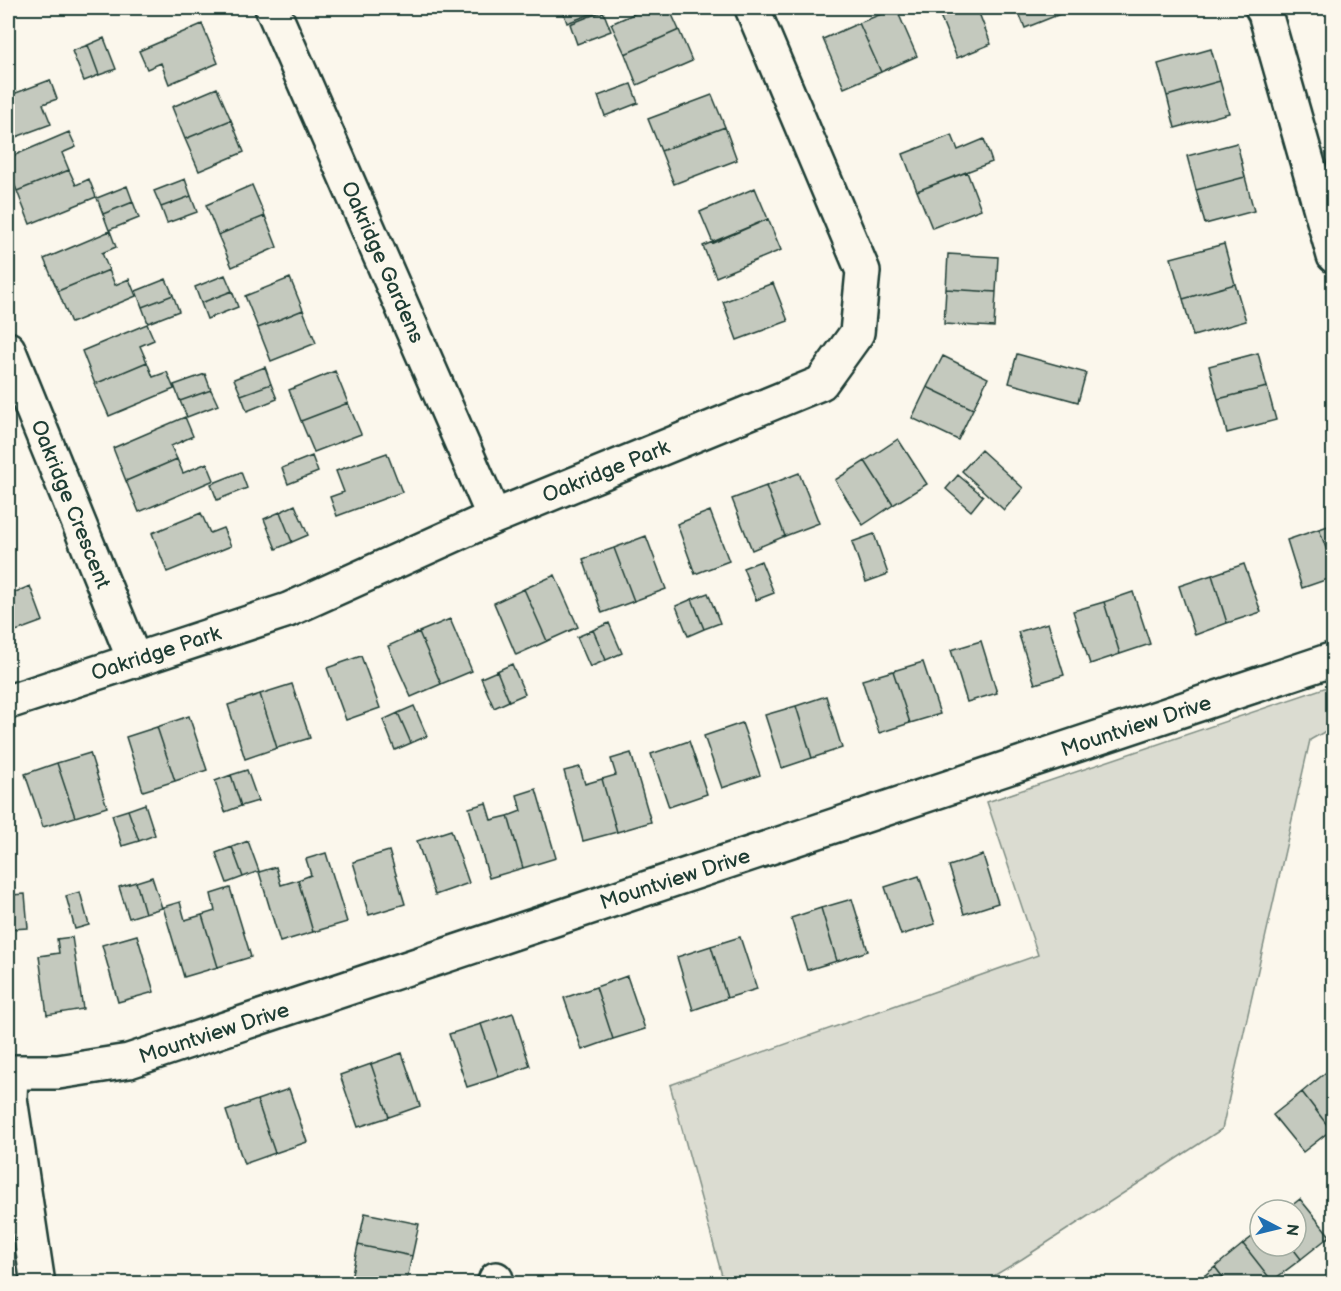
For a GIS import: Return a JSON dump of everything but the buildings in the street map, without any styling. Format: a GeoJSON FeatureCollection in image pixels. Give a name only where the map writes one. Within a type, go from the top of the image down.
{"type":"FeatureCollection","features":[{"type":"Feature","properties":{"kind":"street","name":"Oakridge Gardens"},"geometry":{"type":"LineString","coordinates":[[272,8],[494,517]]}},
{"type":"Feature","properties":{"kind":"street","name":"Oakridge Park"},"geometry":{"type":"LineString","coordinates":[[8,702],[288,610],[494,517],[821,383],[857,333],[863,272],[752,8]]}},
{"type":"Feature","properties":{"kind":"street"},"geometry":{"type":"LineString","coordinates":[[1262,8],[1334,256]]}},
{"type":"Feature","properties":{"kind":"street","name":"Oakridge Crescent"},"geometry":{"type":"LineString","coordinates":[[8,349],[134,659]]}},
{"type":"Feature","properties":{"kind":"street","name":"Mountview Drive"},"geometry":{"type":"LineString","coordinates":[[38,1284],[10,1098],[9,1072],[58,1072],[129,1061],[1334,659]]}},
{"type":"Feature","properties":{"kind":"shaded area"},"geometry":{"type":"Polygon","coordinates":[[[1333,685],[1333,727],[1310,740],[1222,1129],[982,1283],[724,1283],[670,1085],[1038,955],[987,802],[1333,685]]]}}]}
